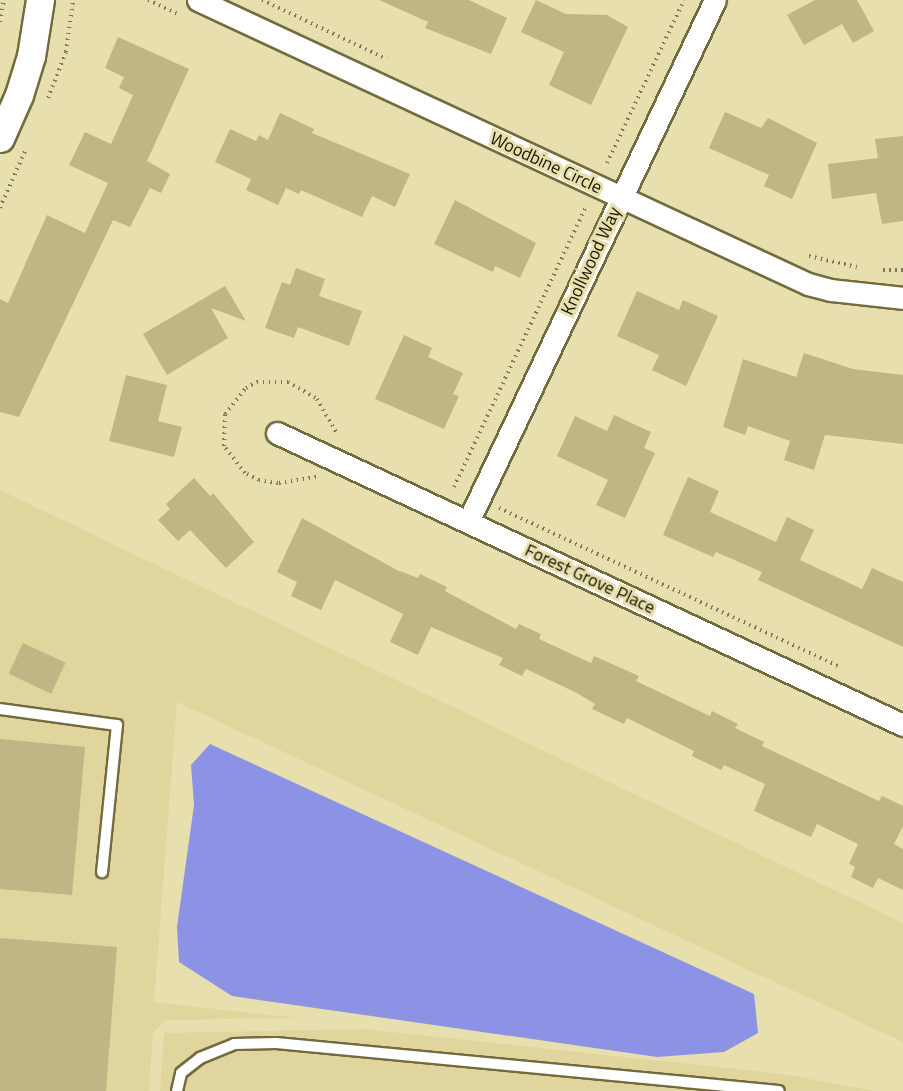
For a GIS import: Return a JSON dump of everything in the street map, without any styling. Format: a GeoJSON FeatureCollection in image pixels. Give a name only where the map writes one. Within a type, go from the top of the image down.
{"type":"FeatureCollection","features":[{"type":"Feature","properties":{"kind":"street"},"geometry":{"type":"LineString","coordinates":[[0,138],[31,56],[40,0]]}},
{"type":"Feature","properties":{"kind":"street","name":"Woodbine Circle"},"geometry":{"type":"LineString","coordinates":[[198,0],[808,284],[831,290],[903,298]]}},
{"type":"Feature","properties":{"kind":"street","name":"Knollwood Way"},"geometry":{"type":"LineString","coordinates":[[468,522],[715,0]]}},
{"type":"Feature","properties":{"kind":"street","name":"Forest Grove Place"},"geometry":{"type":"LineString","coordinates":[[277,433],[903,725]]}},
{"type":"Feature","properties":{"kind":"lane"},"geometry":{"type":"LineString","coordinates":[[0,709],[117,725],[102,872]]}},
{"type":"Feature","properties":{"kind":"lane"},"geometry":{"type":"LineString","coordinates":[[177,1091],[181,1073],[200,1058],[234,1044],[276,1043],[779,1091]]}},
{"type":"Feature","properties":{"kind":"path"},"geometry":{"type":"LineString","coordinates":[[0,22],[4,0]]}},
{"type":"Feature","properties":{"kind":"path"},"geometry":{"type":"LineString","coordinates":[[262,0],[391,61]]}},
{"type":"Feature","properties":{"kind":"path"},"geometry":{"type":"LineString","coordinates":[[607,163],[684,0]]}},
{"type":"Feature","properties":{"kind":"path"},"geometry":{"type":"LineString","coordinates":[[596,158],[632,174]]}},
{"type":"Feature","properties":{"kind":"path"},"geometry":{"type":"LineString","coordinates":[[454,487],[586,206]]}},
{"type":"Feature","properties":{"kind":"path"},"geometry":{"type":"LineString","coordinates":[[798,252],[867,268]]}},
{"type":"Feature","properties":{"kind":"path"},"geometry":{"type":"LineString","coordinates":[[876,270],[903,270]]}},
{"type":"Feature","properties":{"kind":"path"},"geometry":{"type":"LineString","coordinates":[[479,499],[850,671]]}},
{"type":"Feature","properties":{"kind":"shaded area"},"geometry":{"type":"Polygon","coordinates":[[[0,490],[903,923],[903,1042],[177,702],[154,1002],[296,1018],[166,1020],[153,1033],[149,1091],[0,1091],[0,490]]]}},
{"type":"Feature","properties":{"kind":"shaded area"},"geometry":{"type":"Polygon","coordinates":[[[364,1029],[782,1074],[875,1091],[160,1091],[164,1033],[364,1029]]]}},
{"type":"Feature","properties":{"kind":"water"},"geometry":{"type":"Polygon","coordinates":[[[210,744],[754,994],[758,1033],[724,1052],[657,1057],[232,996],[179,962],[177,927],[194,805],[191,765],[210,744]]]}},
{"type":"Feature","properties":{"kind":"building"},"geometry":{"type":"Polygon","coordinates":[[[379,0],[469,0],[507,18],[491,54],[425,28],[428,22],[379,0]]]}},
{"type":"Feature","properties":{"kind":"building"},"geometry":{"type":"Polygon","coordinates":[[[536,0],[566,14],[607,15],[628,27],[591,105],[549,85],[564,52],[521,32],[536,0]]]}},
{"type":"Feature","properties":{"kind":"building"},"geometry":{"type":"Polygon","coordinates":[[[815,0],[857,0],[874,31],[853,43],[842,24],[804,45],[787,15],[815,0]]]}},
{"type":"Feature","properties":{"kind":"building"},"geometry":{"type":"Polygon","coordinates":[[[118,37],[189,69],[147,161],[170,174],[161,193],[150,188],[130,227],[113,220],[19,417],[0,412],[0,299],[8,303],[47,215],[85,233],[108,183],[69,165],[85,132],[111,144],[133,95],[119,88],[124,77],[105,68],[118,37]]]}},
{"type":"Feature","properties":{"kind":"building"},"geometry":{"type":"Polygon","coordinates":[[[725,112],[761,128],[768,118],[817,143],[792,199],[764,186],[769,175],[709,148],[725,112]]]}},
{"type":"Feature","properties":{"kind":"building"},"geometry":{"type":"Polygon","coordinates":[[[280,113],[314,129],[312,133],[410,174],[395,207],[372,196],[362,217],[301,190],[299,194],[286,188],[278,205],[246,190],[251,179],[215,162],[230,129],[256,141],[259,135],[268,140],[280,113]]]}},
{"type":"Feature","properties":{"kind":"building"},"geometry":{"type":"Polygon","coordinates":[[[903,136],[903,221],[882,224],[876,193],[832,199],[828,164],[878,158],[875,139],[903,136]]]}},
{"type":"Feature","properties":{"kind":"building"},"geometry":{"type":"Polygon","coordinates":[[[455,200],[536,243],[520,278],[495,266],[493,272],[434,244],[455,200]]]}},
{"type":"Feature","properties":{"kind":"building"},"geometry":{"type":"Polygon","coordinates":[[[296,268],[325,279],[319,296],[362,311],[349,346],[298,327],[294,338],[265,328],[282,282],[290,285],[296,268]]]}},
{"type":"Feature","properties":{"kind":"building"},"geometry":{"type":"Polygon","coordinates":[[[225,286],[246,321],[211,308],[228,338],[167,375],[143,334],[225,286]]]}},
{"type":"Feature","properties":{"kind":"building"},"geometry":{"type":"Polygon","coordinates":[[[637,291],[679,310],[683,300],[718,316],[686,386],[652,370],[659,355],[617,336],[637,291]]]}},
{"type":"Feature","properties":{"kind":"building"},"geometry":{"type":"Polygon","coordinates":[[[404,335],[432,348],[428,357],[463,373],[453,394],[459,396],[444,429],[375,399],[404,335]]]}},
{"type":"Feature","properties":{"kind":"building"},"geometry":{"type":"Polygon","coordinates":[[[804,353],[853,369],[903,375],[903,444],[825,435],[814,470],[784,460],[790,441],[748,426],[745,435],[723,427],[743,359],[796,377],[804,353]]]}},
{"type":"Feature","properties":{"kind":"building"},"geometry":{"type":"Polygon","coordinates":[[[126,375],[167,385],[158,421],[182,427],[174,457],[109,441],[126,375]]]}},
{"type":"Feature","properties":{"kind":"building"},"geometry":{"type":"Polygon","coordinates":[[[614,415],[651,432],[644,448],[655,453],[625,518],[596,505],[608,480],[557,456],[575,416],[607,431],[614,415]]]}},
{"type":"Feature","properties":{"kind":"building"},"geometry":{"type":"Polygon","coordinates":[[[688,477],[719,491],[710,512],[776,542],[787,517],[814,530],[800,560],[862,589],[872,568],[903,582],[903,647],[758,580],[762,572],[716,552],[713,557],[663,535],[688,477]]]}},
{"type":"Feature","properties":{"kind":"building"},"geometry":{"type":"Polygon","coordinates":[[[194,478],[210,496],[213,493],[254,542],[226,568],[190,530],[178,541],[158,520],[170,509],[166,504],[194,478]]]}},
{"type":"Feature","properties":{"kind":"building"},"geometry":{"type":"Polygon","coordinates":[[[302,518],[397,570],[418,578],[420,574],[447,587],[445,591],[516,629],[519,624],[541,634],[539,639],[591,663],[594,656],[639,676],[636,681],[710,716],[712,711],[738,724],[735,728],[764,742],[762,746],[879,801],[882,796],[903,806],[903,826],[894,844],[903,849],[903,890],[878,878],[873,888],[851,877],[855,867],[849,864],[858,844],[817,824],[811,837],[754,811],[765,784],[724,765],[721,770],[692,756],[694,751],[627,718],[624,724],[592,709],[595,704],[577,693],[526,669],[522,676],[499,665],[503,658],[431,627],[418,655],[390,642],[403,614],[335,580],[321,610],[291,596],[297,582],[277,572],[302,518]]]}},
{"type":"Feature","properties":{"kind":"building"},"geometry":{"type":"Polygon","coordinates":[[[23,643],[66,663],[51,694],[9,674],[23,643]]]}},
{"type":"Feature","properties":{"kind":"building"},"geometry":{"type":"Polygon","coordinates":[[[0,739],[85,747],[72,895],[0,889],[0,739]]]}},
{"type":"Feature","properties":{"kind":"building"},"geometry":{"type":"Polygon","coordinates":[[[0,938],[117,947],[106,1091],[0,1091],[0,938]]]}}]}
